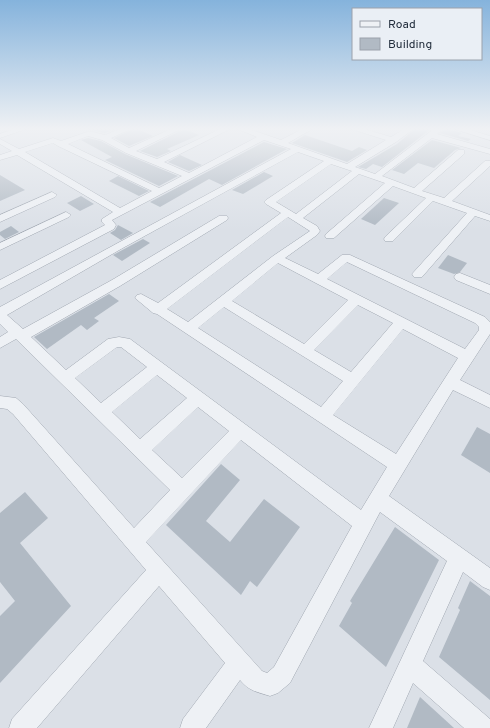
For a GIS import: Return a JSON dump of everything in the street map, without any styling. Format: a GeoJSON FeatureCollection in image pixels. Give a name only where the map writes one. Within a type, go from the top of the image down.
{"type":"FeatureCollection","features":[{"type":"Feature","properties":{"kind":"street"},"geometry":{"type":"LineString","coordinates":[[34,162],[120,212]]}},
{"type":"Feature","properties":{"kind":"street"},"geometry":{"type":"LineString","coordinates":[[98,162],[159,191]]}},
{"type":"Feature","properties":{"kind":"street"},"geometry":{"type":"LineString","coordinates":[[157,162],[189,176]]}},
{"type":"Feature","properties":{"kind":"street"},"geometry":{"type":"LineString","coordinates":[[0,285],[110,227],[111,225],[107,222],[107,219],[216,162]]}},
{"type":"Feature","properties":{"kind":"street"},"geometry":{"type":"LineString","coordinates":[[0,313],[117,246],[274,162]]}},
{"type":"Feature","properties":{"kind":"street"},"geometry":{"type":"LineString","coordinates":[[188,329],[277,258],[315,231],[269,202],[329,162]]}},
{"type":"Feature","properties":{"kind":"street"},"geometry":{"type":"LineString","coordinates":[[333,162],[473,212],[488,214]]}},
{"type":"Feature","properties":{"kind":"street"},"geometry":{"type":"LineString","coordinates":[[348,167],[356,162]]}},
{"type":"Feature","properties":{"kind":"street"},"geometry":{"type":"LineString","coordinates":[[376,177],[396,162]]}},
{"type":"Feature","properties":{"kind":"street"},"geometry":{"type":"LineString","coordinates":[[416,191],[449,162]]}},
{"type":"Feature","properties":{"kind":"street"},"geometry":{"type":"LineString","coordinates":[[445,202],[488,163]]}},
{"type":"Feature","properties":{"kind":"street"},"geometry":{"type":"LineString","coordinates":[[157,310],[358,171]]}},
{"type":"Feature","properties":{"kind":"street"},"geometry":{"type":"LineString","coordinates":[[330,236],[391,183]]}},
{"type":"Feature","properties":{"kind":"street"},"geometry":{"type":"LineString","coordinates":[[0,219],[52,196]]}},
{"type":"Feature","properties":{"kind":"street"},"geometry":{"type":"LineString","coordinates":[[389,239],[432,198]]}},
{"type":"Feature","properties":{"kind":"street"},"geometry":{"type":"LineString","coordinates":[[418,274],[473,212]]}},
{"type":"Feature","properties":{"kind":"street"},"geometry":{"type":"LineString","coordinates":[[0,247],[66,215]]}},
{"type":"Feature","properties":{"kind":"street"},"geometry":{"type":"LineString","coordinates":[[0,343],[116,283],[223,218]]}},
{"type":"Feature","properties":{"kind":"street"},"geometry":{"type":"LineString","coordinates":[[0,402],[11,403],[18,409],[239,662],[256,680],[270,685],[282,675],[377,499],[467,356],[485,331],[486,326],[480,320],[346,257],[319,280]]}},
{"type":"Feature","properties":{"kind":"street"},"geometry":{"type":"LineString","coordinates":[[277,258],[467,356]]}},
{"type":"Feature","properties":{"kind":"street"},"geometry":{"type":"LineString","coordinates":[[460,277],[486,288],[490,275]]}},
{"type":"Feature","properties":{"kind":"street"},"geometry":{"type":"LineString","coordinates":[[141,298],[157,310],[398,465]]}},
{"type":"Feature","properties":{"kind":"street"},"geometry":{"type":"LineString","coordinates":[[304,351],[356,299]]}},
{"type":"Feature","properties":{"kind":"street"},"geometry":{"type":"LineString","coordinates":[[223,301],[353,380]]}},
{"type":"Feature","properties":{"kind":"street"},"geometry":{"type":"LineString","coordinates":[[0,316],[182,490]]}},
{"type":"Feature","properties":{"kind":"street"},"geometry":{"type":"LineString","coordinates":[[323,416],[401,322]]}},
{"type":"Feature","properties":{"kind":"street"},"geometry":{"type":"LineString","coordinates":[[65,378],[113,343],[125,343],[364,524]]}},
{"type":"Feature","properties":{"kind":"street"},"geometry":{"type":"LineString","coordinates":[[101,412],[156,367]]}},
{"type":"Feature","properties":{"kind":"street"},"geometry":{"type":"LineString","coordinates":[[451,382],[490,402]]}},
{"type":"Feature","properties":{"kind":"street"},"geometry":{"type":"LineString","coordinates":[[140,450],[198,398]]}},
{"type":"Feature","properties":{"kind":"street"},"geometry":{"type":"LineString","coordinates":[[133,542],[240,430]]}},
{"type":"Feature","properties":{"kind":"street"},"geometry":{"type":"LineString","coordinates":[[377,499],[490,580]]}},
{"type":"Feature","properties":{"kind":"street"},"geometry":{"type":"LineString","coordinates":[[382,728],[459,558]]}},
{"type":"Feature","properties":{"kind":"street"},"geometry":{"type":"LineString","coordinates":[[21,728],[159,571]]}},
{"type":"Feature","properties":{"kind":"street"},"geometry":{"type":"LineString","coordinates":[[192,728],[239,662]]}},
{"type":"Feature","properties":{"kind":"street"},"geometry":{"type":"LineString","coordinates":[[410,665],[482,728]]}},
{"type":"Feature","properties":{"kind":"building"},"geometry":{"type":"Polygon","coordinates":[[[109,162],[144,162],[178,176],[159,186],[109,162]]]}},
{"type":"Feature","properties":{"kind":"building"},"geometry":{"type":"Polygon","coordinates":[[[168,162],[195,162],[202,165],[189,171],[168,162]]]}},
{"type":"Feature","properties":{"kind":"building"},"geometry":{"type":"Polygon","coordinates":[[[226,162],[264,162],[222,185],[209,179],[160,207],[150,202],[226,162]]]}},
{"type":"Feature","properties":{"kind":"building"},"geometry":{"type":"Polygon","coordinates":[[[367,162],[388,162],[382,167],[373,164],[366,169],[358,167],[367,162]]]}},
{"type":"Feature","properties":{"kind":"building"},"geometry":{"type":"Polygon","coordinates":[[[403,162],[441,162],[434,168],[418,163],[404,174],[392,170],[403,162]]]}},
{"type":"Feature","properties":{"kind":"building"},"geometry":{"type":"Polygon","coordinates":[[[264,172],[273,176],[243,194],[232,190],[264,172]]]}},
{"type":"Feature","properties":{"kind":"building"},"geometry":{"type":"Polygon","coordinates":[[[0,175],[25,190],[0,201],[0,175]]]}},
{"type":"Feature","properties":{"kind":"building"},"geometry":{"type":"Polygon","coordinates":[[[118,176],[149,191],[139,196],[109,181],[118,176]]]}},
{"type":"Feature","properties":{"kind":"building"},"geometry":{"type":"Polygon","coordinates":[[[81,196],[94,204],[80,211],[67,203],[81,196]]]}},
{"type":"Feature","properties":{"kind":"building"},"geometry":{"type":"Polygon","coordinates":[[[384,198],[399,203],[375,225],[361,219],[384,198]]]}},
{"type":"Feature","properties":{"kind":"building"},"geometry":{"type":"Polygon","coordinates":[[[118,225],[133,233],[121,240],[110,233],[115,230],[118,225]]]}},
{"type":"Feature","properties":{"kind":"building"},"geometry":{"type":"Polygon","coordinates":[[[11,226],[19,232],[5,239],[0,235],[0,232],[11,226]]]}},
{"type":"Feature","properties":{"kind":"building"},"geometry":{"type":"Polygon","coordinates":[[[143,239],[150,243],[122,261],[113,255],[143,239]]]}},
{"type":"Feature","properties":{"kind":"building"},"geometry":{"type":"Polygon","coordinates":[[[448,255],[467,263],[460,272],[454,274],[438,268],[448,255]]]}},
{"type":"Feature","properties":{"kind":"building"},"geometry":{"type":"Polygon","coordinates":[[[109,294],[119,301],[94,318],[99,321],[87,330],[81,325],[47,349],[34,337],[109,294]]]}},
{"type":"Feature","properties":{"kind":"building"},"geometry":{"type":"Polygon","coordinates":[[[477,427],[490,434],[490,473],[461,455],[477,427]]]}},
{"type":"Feature","properties":{"kind":"building"},"geometry":{"type":"Polygon","coordinates":[[[221,464],[240,480],[206,521],[230,542],[264,499],[300,527],[257,587],[250,581],[241,595],[166,525],[221,464]]]}},
{"type":"Feature","properties":{"kind":"building"},"geometry":{"type":"Polygon","coordinates":[[[25,492],[48,518],[20,543],[71,606],[0,683],[0,616],[15,601],[0,582],[0,513],[25,492]]]}},
{"type":"Feature","properties":{"kind":"building"},"geometry":{"type":"Polygon","coordinates":[[[395,527],[439,560],[386,667],[339,626],[352,603],[350,601],[395,527]]]}},
{"type":"Feature","properties":{"kind":"building"},"geometry":{"type":"Polygon","coordinates":[[[470,581],[490,596],[490,700],[439,657],[460,610],[458,608],[470,581]]]}},
{"type":"Feature","properties":{"kind":"building"},"geometry":{"type":"Polygon","coordinates":[[[420,697],[454,728],[407,728],[420,697]]]}}]}
